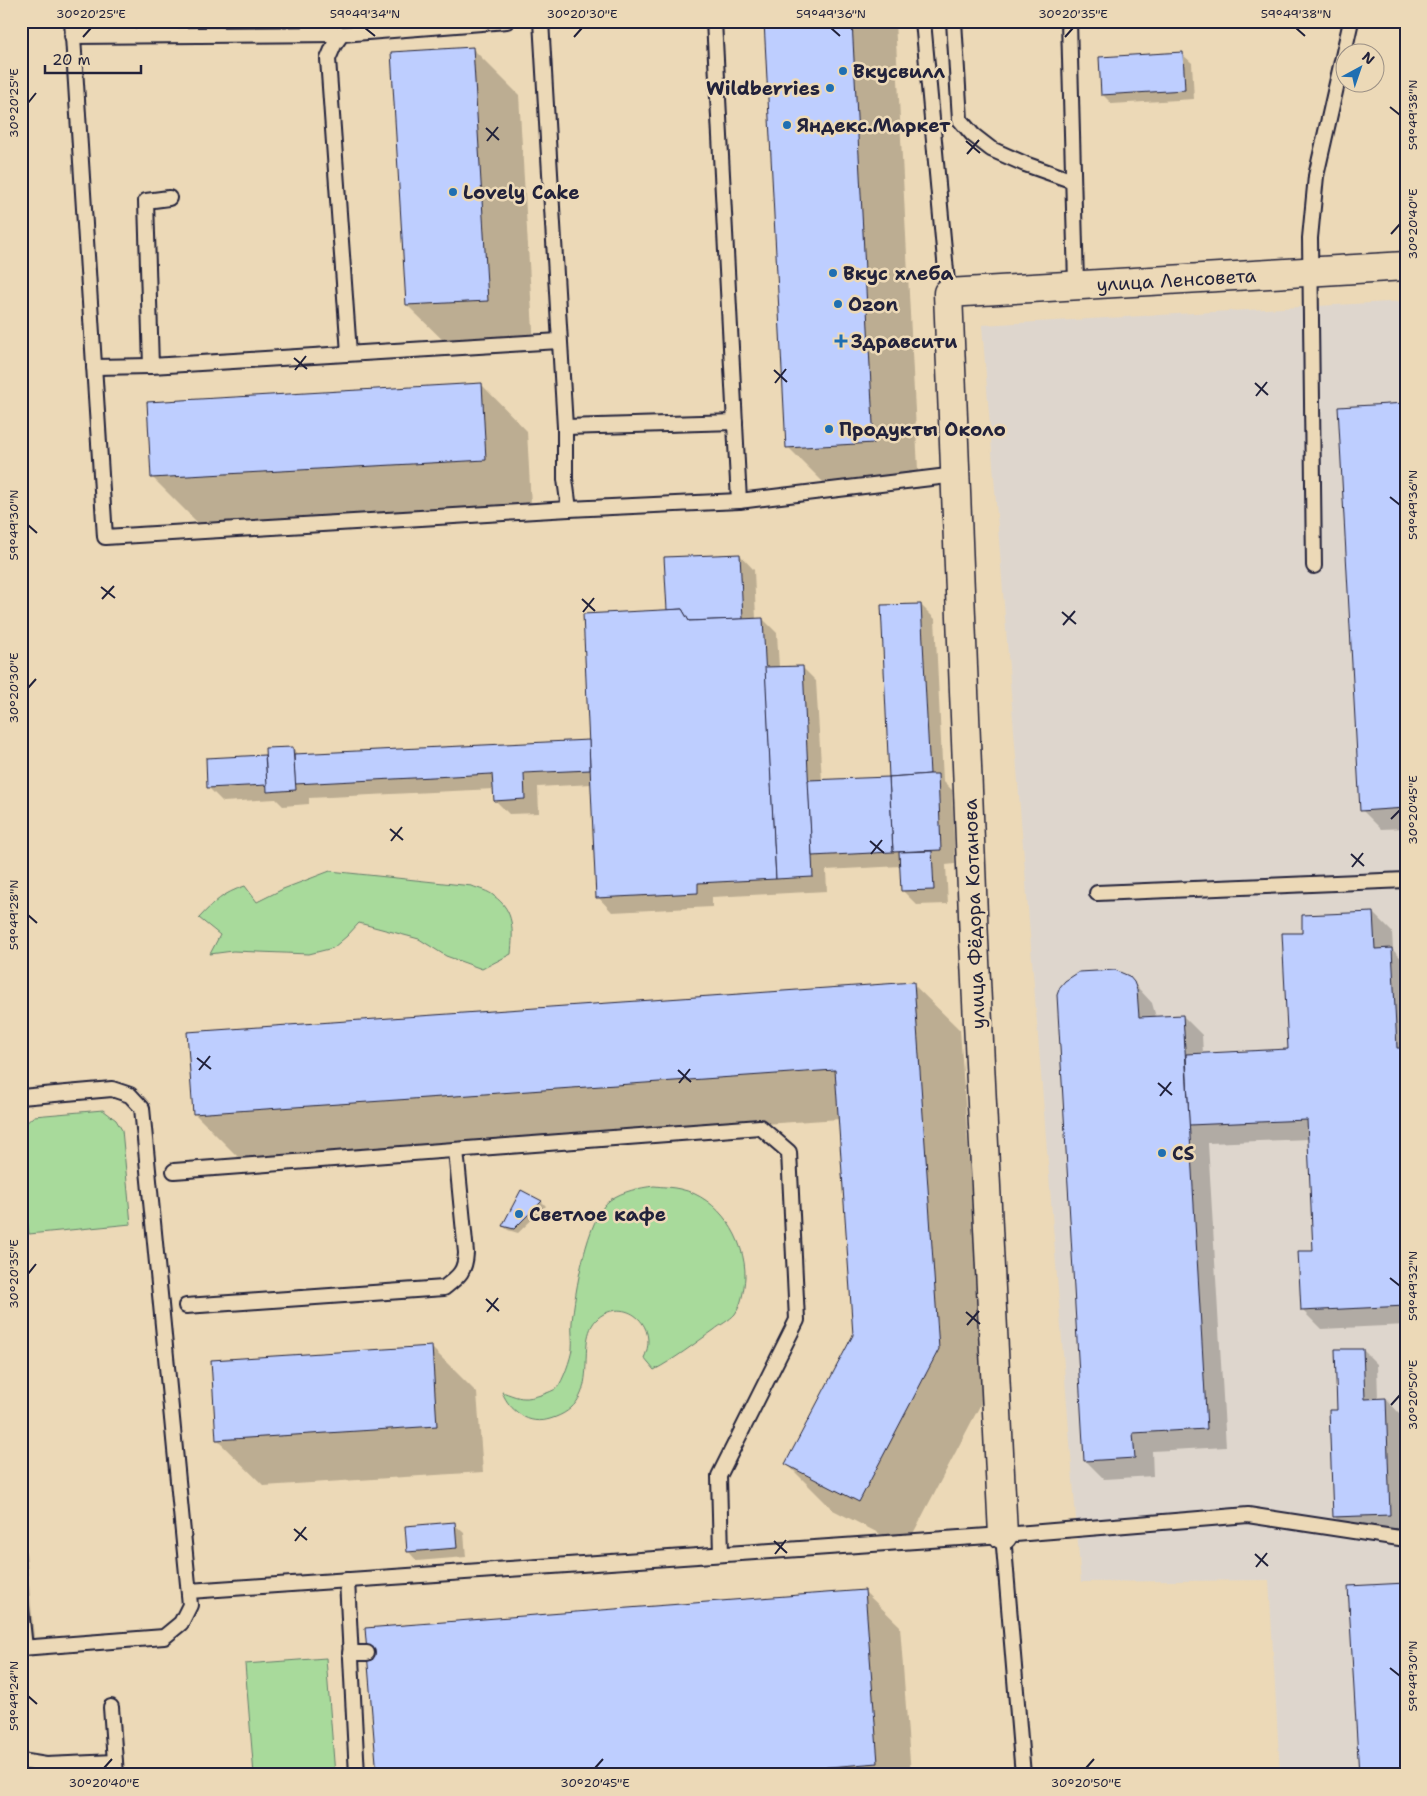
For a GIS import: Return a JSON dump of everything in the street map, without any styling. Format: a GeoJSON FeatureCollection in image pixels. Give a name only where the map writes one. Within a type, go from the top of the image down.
{"type":"FeatureCollection","features":[{"type":"Feature","properties":{"kind":"street","name":"улица Ленсовета"},"geometry":{"type":"LineString","coordinates":[[948,293],[1406,266]]}},
{"type":"Feature","properties":{"kind":"street","name":"улица Фёдора Котанова"},"geometry":{"type":"LineString","coordinates":[[948,293],[974,940],[1003,1535]]}},
{"type":"Feature","properties":{"kind":"lane"},"geometry":{"type":"LineString","coordinates":[[72,21],[105,537],[569,509],[739,501],[956,475]]}},
{"type":"Feature","properties":{"kind":"lane"},"geometry":{"type":"LineString","coordinates":[[72,36],[342,34],[507,21]]}},
{"type":"Feature","properties":{"kind":"lane"},"geometry":{"type":"LineString","coordinates":[[541,21],[565,427],[565,478],[569,509]]}},
{"type":"Feature","properties":{"kind":"lane"},"geometry":{"type":"LineString","coordinates":[[714,21],[739,501]]}},
{"type":"Feature","properties":{"kind":"lane"},"geometry":{"type":"LineString","coordinates":[[923,21],[948,293]]}},
{"type":"Feature","properties":{"kind":"lane"},"geometry":{"type":"LineString","coordinates":[[954,21],[960,120],[973,135],[991,149],[1072,181]]}},
{"type":"Feature","properties":{"kind":"lane"},"geometry":{"type":"LineString","coordinates":[[1069,21],[1076,284]]}},
{"type":"Feature","properties":{"kind":"lane"},"geometry":{"type":"LineString","coordinates":[[1314,566],[1310,238],[1316,176],[1351,21]]}},
{"type":"Feature","properties":{"kind":"lane"},"geometry":{"type":"LineString","coordinates":[[342,34],[334,45],[328,59],[349,353]]}},
{"type":"Feature","properties":{"kind":"lane"},"geometry":{"type":"LineString","coordinates":[[151,366],[146,201],[168,198]]}},
{"type":"Feature","properties":{"kind":"lane"},"geometry":{"type":"LineString","coordinates":[[94,367],[151,366],[560,342]]}},
{"type":"Feature","properties":{"kind":"lane"},"geometry":{"type":"LineString","coordinates":[[565,427],[735,422]]}},
{"type":"Feature","properties":{"kind":"lane"},"geometry":{"type":"LineString","coordinates":[[1097,893],[1406,880]]}},
{"type":"Feature","properties":{"kind":"lane"},"geometry":{"type":"LineString","coordinates":[[21,1097],[112,1089],[130,1095],[142,1108],[190,1605],[181,1623],[164,1637],[23,1648],[21,1610]]}},
{"type":"Feature","properties":{"kind":"lane"},"geometry":{"type":"LineString","coordinates":[[174,1171],[760,1128],[789,1152],[798,1320],[719,1476],[721,1554]]}},
{"type":"Feature","properties":{"kind":"lane"},"geometry":{"type":"LineString","coordinates":[[186,1306],[444,1288],[461,1273],[465,1266],[466,1253],[456,1150]]}},
{"type":"Feature","properties":{"kind":"lane"},"geometry":{"type":"LineString","coordinates":[[189,1590],[1003,1535],[1248,1515],[1406,1539]]}},
{"type":"Feature","properties":{"kind":"lane"},"geometry":{"type":"LineString","coordinates":[[1003,1535],[1022,1775]]}},
{"type":"Feature","properties":{"kind":"lane"},"geometry":{"type":"LineString","coordinates":[[347,1580],[357,1775]]}},
{"type":"Feature","properties":{"kind":"lane"},"geometry":{"type":"LineString","coordinates":[[350,1653],[367,1653]]}},
{"type":"Feature","properties":{"kind":"lane"},"geometry":{"type":"LineString","coordinates":[[21,1761],[46,1765],[116,1768],[111,1706]]}},
{"type":"Feature","properties":{"kind":"shaded area"},"geometry":{"type":"Polygon","coordinates":[[[1406,301],[1406,1775],[1280,1775],[1269,1580],[1081,1582],[982,325],[1406,301]]]}},
{"type":"Feature","properties":{"kind":"green space"},"geometry":{"type":"Polygon","coordinates":[[[330,871],[472,886],[487,891],[501,902],[509,915],[512,929],[511,954],[482,969],[446,956],[419,939],[359,923],[333,948],[309,954],[233,951],[210,954],[220,935],[199,918],[219,899],[245,886],[257,902],[283,889],[330,871]]]}},
{"type":"Feature","properties":{"kind":"green space"},"geometry":{"type":"Polygon","coordinates":[[[103,1110],[116,1120],[122,1130],[131,1224],[29,1234],[21,1172],[21,1130],[34,1116],[103,1110]]]}},
{"type":"Feature","properties":{"kind":"green space"},"geometry":{"type":"Polygon","coordinates":[[[654,1186],[677,1188],[694,1194],[707,1201],[728,1222],[741,1249],[744,1263],[744,1286],[741,1301],[735,1314],[677,1356],[654,1370],[644,1358],[648,1346],[647,1334],[637,1317],[628,1312],[618,1310],[608,1312],[598,1318],[591,1329],[587,1342],[584,1386],[578,1399],[568,1411],[550,1419],[535,1420],[524,1417],[510,1405],[502,1392],[527,1398],[551,1391],[559,1385],[571,1353],[572,1325],[579,1275],[589,1238],[602,1209],[610,1200],[620,1194],[654,1186]]]}},
{"type":"Feature","properties":{"kind":"green space"},"geometry":{"type":"Polygon","coordinates":[[[326,1658],[335,1775],[254,1775],[245,1664],[326,1658]]]}},
{"type":"Feature","properties":{"kind":"building"},"geometry":{"type":"Polygon","coordinates":[[[764,21],[852,21],[874,443],[786,448],[764,21]]]}},
{"type":"Feature","properties":{"kind":"building"},"geometry":{"type":"Polygon","coordinates":[[[473,47],[488,301],[406,305],[391,52],[473,47]]]}},
{"type":"Feature","properties":{"kind":"building"},"geometry":{"type":"Polygon","coordinates":[[[1183,52],[1185,90],[1101,95],[1099,57],[1183,52]]]}},
{"type":"Feature","properties":{"kind":"building"},"geometry":{"type":"Polygon","coordinates":[[[482,383],[486,460],[151,478],[147,402],[482,383]]]}},
{"type":"Feature","properties":{"kind":"building"},"geometry":{"type":"Polygon","coordinates":[[[1406,403],[1406,808],[1360,811],[1338,407],[1406,403]]]}},
{"type":"Feature","properties":{"kind":"building"},"geometry":{"type":"Polygon","coordinates":[[[740,554],[743,619],[689,621],[682,609],[667,610],[664,557],[740,554]]]}},
{"type":"Feature","properties":{"kind":"building"},"geometry":{"type":"Polygon","coordinates":[[[921,604],[930,774],[889,777],[881,605],[921,604]]]}},
{"type":"Feature","properties":{"kind":"building"},"geometry":{"type":"Polygon","coordinates":[[[682,609],[689,621],[763,618],[776,879],[698,883],[698,893],[596,898],[583,614],[682,609]]]}},
{"type":"Feature","properties":{"kind":"building"},"geometry":{"type":"Polygon","coordinates":[[[803,666],[813,877],[776,879],[765,667],[803,666]]]}},
{"type":"Feature","properties":{"kind":"building"},"geometry":{"type":"Polygon","coordinates":[[[589,740],[590,770],[524,773],[525,799],[494,801],[492,774],[295,784],[294,754],[589,740]]]}},
{"type":"Feature","properties":{"kind":"building"},"geometry":{"type":"Polygon","coordinates":[[[293,747],[296,790],[267,792],[265,748],[293,747]]]}},
{"type":"Feature","properties":{"kind":"building"},"geometry":{"type":"Polygon","coordinates":[[[265,755],[267,785],[207,788],[206,758],[265,755]]]}},
{"type":"Feature","properties":{"kind":"building"},"geometry":{"type":"Polygon","coordinates":[[[938,774],[941,850],[893,852],[889,777],[938,774]]]}},
{"type":"Feature","properties":{"kind":"building"},"geometry":{"type":"Polygon","coordinates":[[[889,777],[893,852],[812,856],[808,780],[889,777]]]}},
{"type":"Feature","properties":{"kind":"building"},"geometry":{"type":"Polygon","coordinates":[[[932,851],[934,890],[901,891],[899,852],[932,851]]]}},
{"type":"Feature","properties":{"kind":"building"},"geometry":{"type":"Polygon","coordinates":[[[1373,912],[1375,949],[1392,948],[1397,1048],[1406,1048],[1406,1306],[1301,1311],[1298,1251],[1313,1251],[1307,1120],[1189,1125],[1186,1054],[1288,1049],[1282,933],[1302,933],[1302,915],[1373,912]]]}},
{"type":"Feature","properties":{"kind":"building"},"geometry":{"type":"Polygon","coordinates":[[[1115,970],[1129,976],[1134,982],[1137,990],[1139,1017],[1183,1015],[1207,1429],[1133,1433],[1135,1458],[1084,1461],[1057,995],[1065,981],[1079,972],[1115,970]]]}},
{"type":"Feature","properties":{"kind":"building"},"geometry":{"type":"Polygon","coordinates":[[[914,982],[939,1349],[859,1502],[785,1464],[853,1335],[835,1070],[193,1114],[187,1032],[914,982]]]}},
{"type":"Feature","properties":{"kind":"building","name":"Светлое кафе"},"geometry":{"type":"Polygon","coordinates":[[[521,1190],[542,1201],[514,1229],[502,1226],[521,1190]]]}},
{"type":"Feature","properties":{"kind":"building"},"geometry":{"type":"Polygon","coordinates":[[[432,1346],[437,1426],[216,1440],[211,1360],[432,1346]]]}},
{"type":"Feature","properties":{"kind":"building"},"geometry":{"type":"Polygon","coordinates":[[[1335,1349],[1363,1349],[1365,1399],[1386,1398],[1390,1515],[1333,1517],[1329,1410],[1337,1410],[1335,1349]]]}},
{"type":"Feature","properties":{"kind":"building"},"geometry":{"type":"Polygon","coordinates":[[[455,1522],[457,1548],[407,1552],[405,1526],[455,1522]]]}},
{"type":"Feature","properties":{"kind":"building"},"geometry":{"type":"Polygon","coordinates":[[[1406,1583],[1406,1775],[1359,1775],[1348,1586],[1406,1583]]]}},
{"type":"Feature","properties":{"kind":"building"},"geometry":{"type":"Polygon","coordinates":[[[865,1590],[878,1763],[730,1775],[377,1775],[365,1628],[865,1590]]]}},
{"type":"Feature","properties":{"kind":"place","name":"Вкусвилл"},"geometry":{"type":"Point","coordinates":[843,71]}},
{"type":"Feature","properties":{"kind":"place","name":"Wildberries"},"geometry":{"type":"Point","coordinates":[830,88]}},
{"type":"Feature","properties":{"kind":"place","name":"Яндекс.Маркет"},"geometry":{"type":"Point","coordinates":[787,125]}},
{"type":"Feature","properties":{"kind":"place","name":"Lovely Cake"},"geometry":{"type":"Point","coordinates":[453,192]}},
{"type":"Feature","properties":{"kind":"place","name":"Вкус хлеба"},"geometry":{"type":"Point","coordinates":[833,273]}},
{"type":"Feature","properties":{"kind":"place","name":"Ozon"},"geometry":{"type":"Point","coordinates":[838,304]}},
{"type":"Feature","properties":{"kind":"place","name":"Здравсити"},"geometry":{"type":"Point","coordinates":[841,341]}},
{"type":"Feature","properties":{"kind":"place","name":"Продукты Около"},"geometry":{"type":"Point","coordinates":[829,429]}},
{"type":"Feature","properties":{"kind":"place","name":"CS"},"geometry":{"type":"Point","coordinates":[1162,1153]}},
{"type":"Feature","properties":{"kind":"place","name":"Светлое кафе"},"geometry":{"type":"Point","coordinates":[519,1214]}}]}
